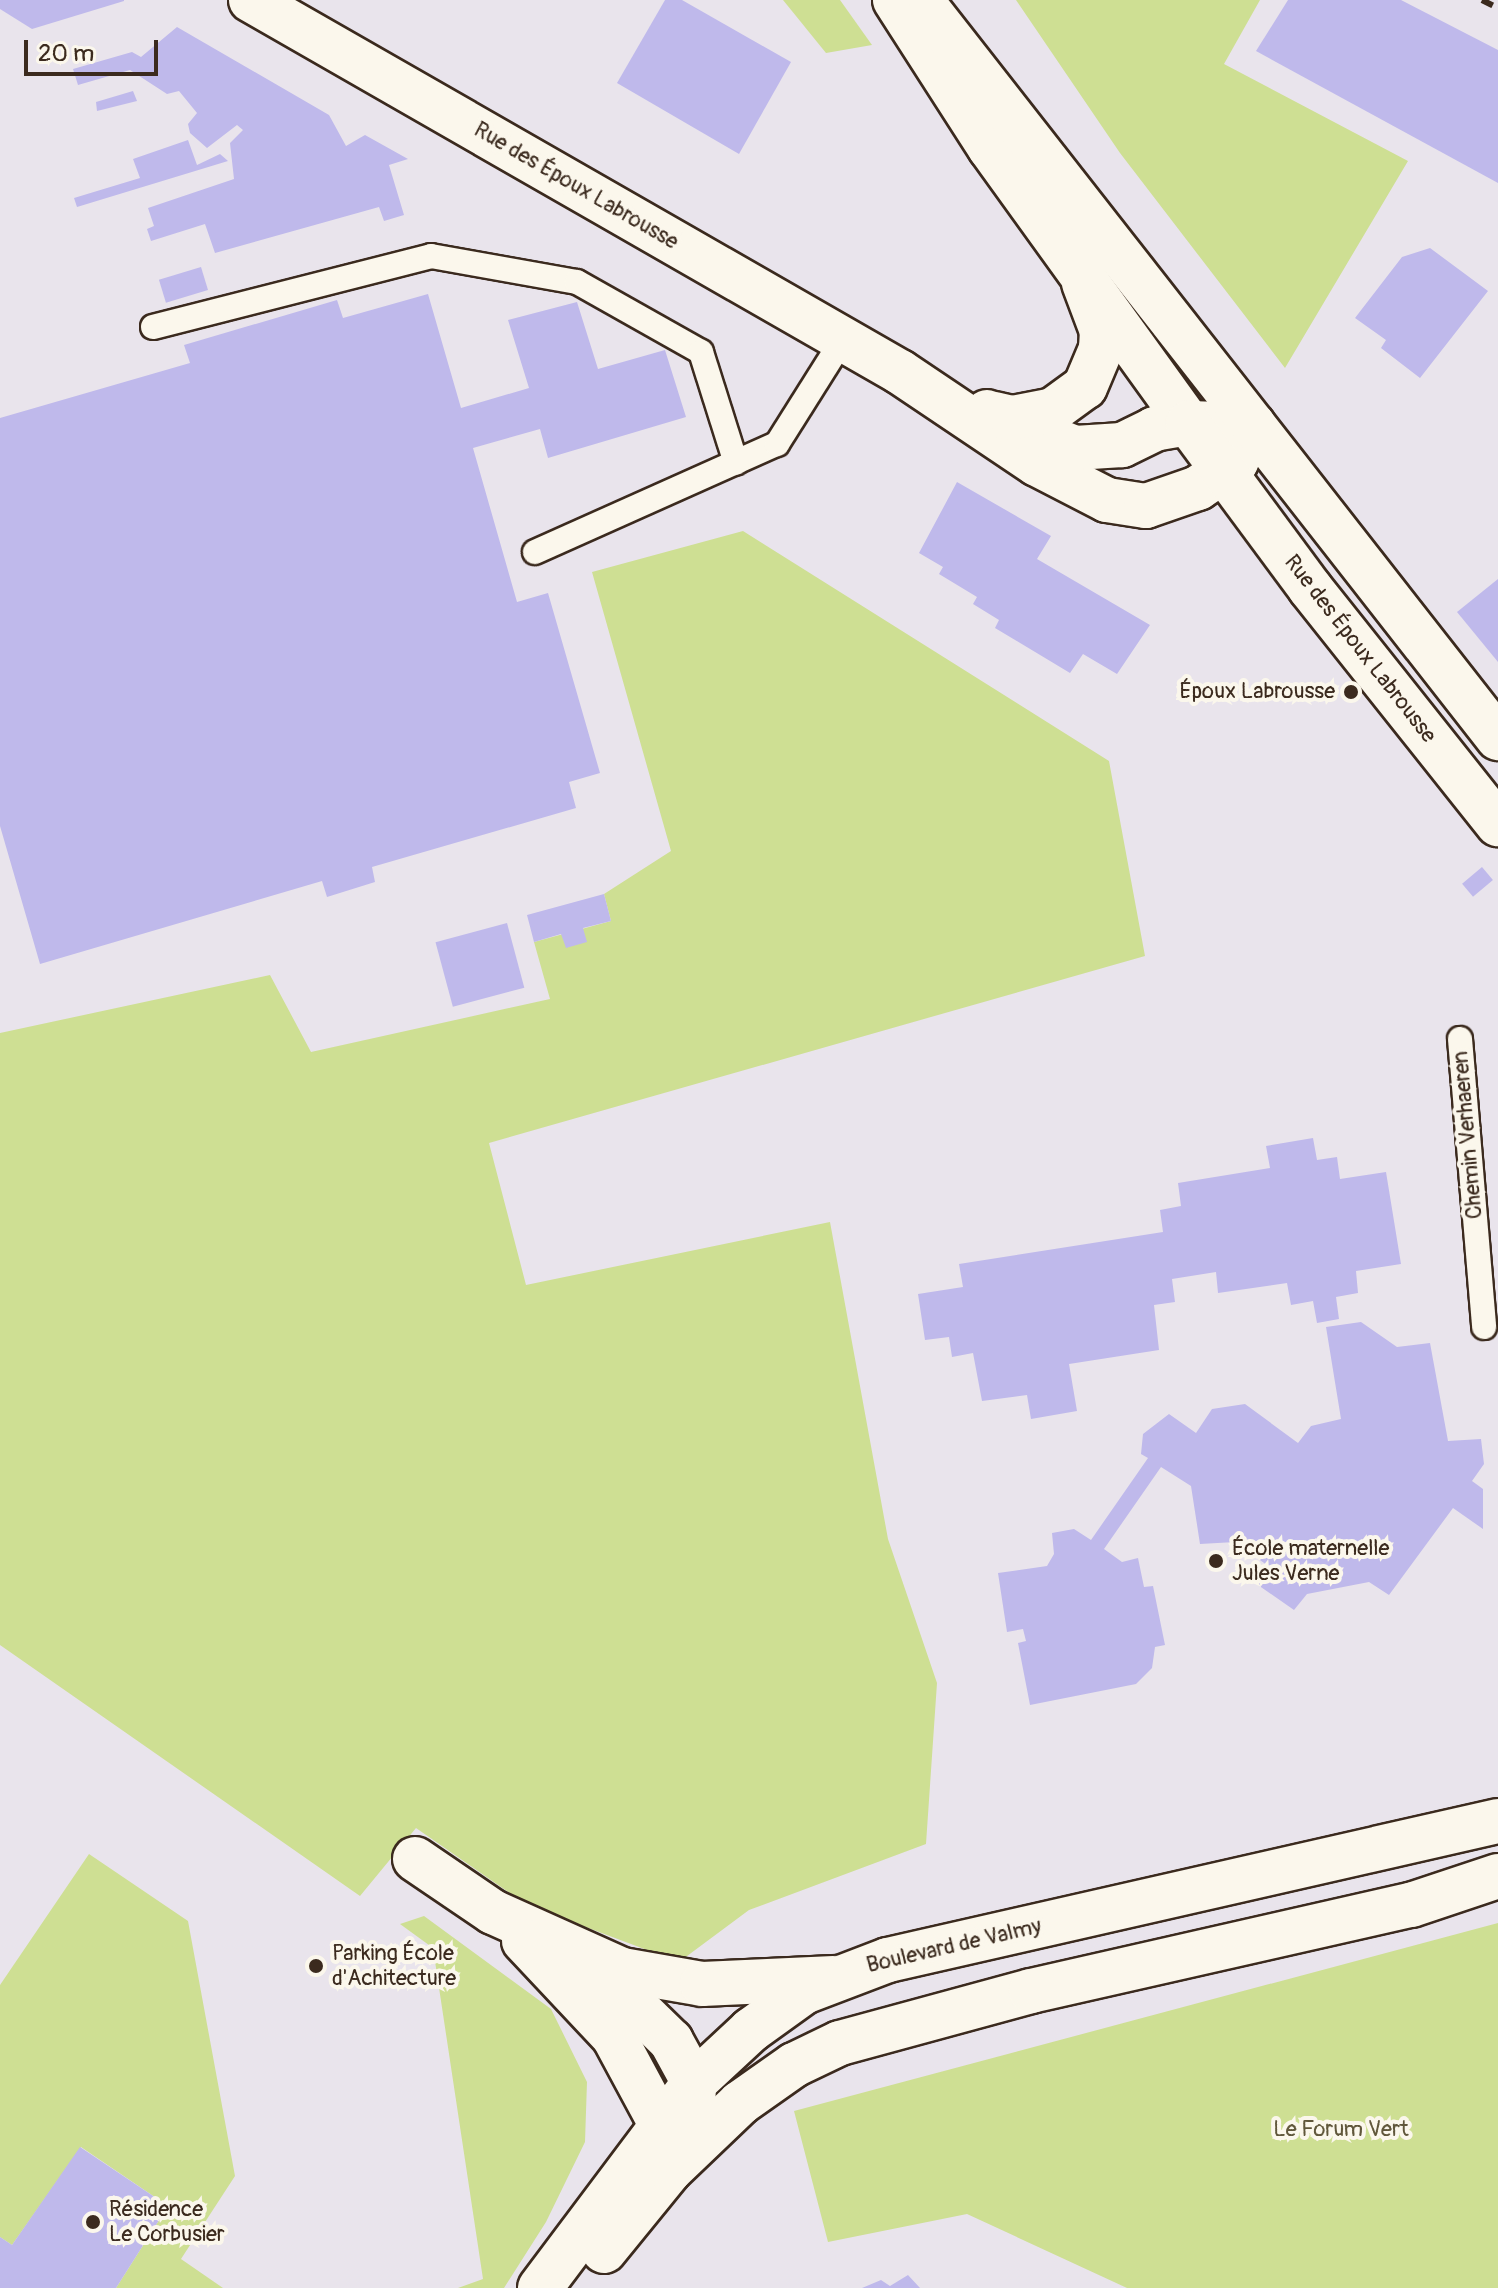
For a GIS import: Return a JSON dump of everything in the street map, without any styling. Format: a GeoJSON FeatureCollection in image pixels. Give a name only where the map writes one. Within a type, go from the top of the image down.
{"type":"FeatureCollection","features":[{"type":"Feature","properties":{"kind":"main road","name":"Rue des Époux Labrousse"},"geometry":{"type":"LineString","coordinates":[[251,0],[900,372],[1037,464],[1107,500],[1128,506],[1165,503],[1225,472],[1244,450],[1253,425],[1188,423],[1155,429],[1122,445],[1075,448],[900,372]]}},
{"type":"Feature","properties":{"kind":"main road","name":"Rue des Époux Labrousse"},"geometry":{"type":"LineString","coordinates":[[895,0],[957,98],[1188,423],[1319,599],[1498,824]]}},
{"type":"Feature","properties":{"kind":"main road"},"geometry":{"type":"LineString","coordinates":[[921,0],[1498,738]]}},
{"type":"Feature","properties":{"kind":"main road","name":"Rue des Époux Labrousse"},"geometry":{"type":"LineString","coordinates":[[987,412],[1031,416],[1063,404],[1085,387],[1101,349],[1102,331],[1080,274]]}},
{"type":"Feature","properties":{"kind":"main road","name":"Boulevard de Valmy"},"geometry":{"type":"LineString","coordinates":[[540,2288],[662,2121],[694,2083],[765,2019],[834,1978],[916,1953],[1498,1821]]}},
{"type":"Feature","properties":{"kind":"main road"},"geometry":{"type":"LineString","coordinates":[[415,1859],[493,1912],[578,1954],[622,1970],[702,1984],[834,1978]]}},
{"type":"Feature","properties":{"kind":"main road"},"geometry":{"type":"LineString","coordinates":[[576,2288],[634,2210],[680,2160],[757,2089],[818,2052],[864,2034],[1411,1905],[1498,1876]]}},
{"type":"Feature","properties":{"kind":"main road"},"geometry":{"type":"LineString","coordinates":[[493,1912],[557,1972],[614,2037],[662,2121],[680,2160]]}},
{"type":"Feature","properties":{"kind":"main road"},"geometry":{"type":"LineString","coordinates":[[578,1954],[646,2012],[671,2041],[694,2083],[695,2115],[680,2160]]}},
{"type":"Feature","properties":{"kind":"lane"},"geometry":{"type":"LineString","coordinates":[[153,327],[431,256],[577,282],[701,352],[736,463]]}},
{"type":"Feature","properties":{"kind":"lane"},"geometry":{"type":"LineString","coordinates":[[535,552],[777,444],[843,339]]}},
{"type":"Feature","properties":{"kind":"lane","name":"Chemin Verhaeren"},"geometry":{"type":"LineString","coordinates":[[1460,1039],[1484,1327]]}},
{"type":"Feature","properties":{"kind":"green space"},"geometry":{"type":"Polygon","coordinates":[[[783,0],[840,0],[872,45],[826,53],[783,0]]]}},
{"type":"Feature","properties":{"kind":"green space"},"geometry":{"type":"Polygon","coordinates":[[[1016,0],[1260,0],[1224,64],[1408,161],[1285,368],[1120,153],[1016,0]]]}},
{"type":"Feature","properties":{"kind":"green space"},"geometry":{"type":"Polygon","coordinates":[[[743,531],[1109,761],[1145,956],[489,1143],[526,1285],[830,1222],[888,1539],[937,1683],[926,1844],[749,1910],[679,1962],[527,1905],[416,1828],[360,1896],[0,1645],[0,1033],[270,975],[311,1052],[550,999],[534,942],[611,921],[604,894],[671,851],[592,572],[743,531]]]}},
{"type":"Feature","properties":{"kind":"green space"},"geometry":{"type":"Polygon","coordinates":[[[89,1854],[188,1921],[235,2176],[181,2259],[223,2288],[116,2288],[168,2206],[81,2147],[12,2245],[0,2237],[0,1985],[89,1854]]]}},
{"type":"Feature","properties":{"kind":"green space"},"geometry":{"type":"Polygon","coordinates":[[[424,1916],[551,2009],[587,2082],[585,2142],[546,2222],[504,2288],[458,2288],[483,2279],[433,1948],[400,1924],[424,1916]]]}},
{"type":"Feature","properties":{"kind":"green space","name":"Le Forum Vert"},"geometry":{"type":"Polygon","coordinates":[[[1498,1923],[1498,2288],[1127,2288],[967,2214],[828,2242],[794,2111],[1498,1923]]]}},
{"type":"Feature","properties":{"kind":"building"},"geometry":{"type":"Polygon","coordinates":[[[0,0],[124,1],[32,29],[0,9],[0,0]]]}},
{"type":"Feature","properties":{"kind":"building"},"geometry":{"type":"Polygon","coordinates":[[[665,0],[682,0],[791,62],[739,154],[617,83],[665,0]]]}},
{"type":"Feature","properties":{"kind":"building"},"geometry":{"type":"Polygon","coordinates":[[[1288,0],[1401,0],[1498,50],[1498,183],[1256,51],[1288,0]]]}},
{"type":"Feature","properties":{"kind":"building"},"geometry":{"type":"Polygon","coordinates":[[[177,27],[329,115],[346,146],[365,135],[408,159],[389,165],[404,215],[384,221],[379,207],[215,253],[205,224],[151,241],[147,229],[154,226],[148,208],[234,179],[230,143],[243,130],[237,125],[207,148],[190,133],[188,124],[197,113],[179,91],[167,94],[130,70],[78,85],[73,69],[132,52],[141,57],[177,27]]]}},
{"type":"Feature","properties":{"kind":"building"},"geometry":{"type":"Polygon","coordinates":[[[133,91],[137,101],[97,111],[96,102],[133,91]]]}},
{"type":"Feature","properties":{"kind":"building"},"geometry":{"type":"Polygon","coordinates":[[[188,140],[197,165],[220,154],[228,161],[77,207],[74,198],[140,178],[133,159],[188,140]]]}},
{"type":"Feature","properties":{"kind":"building"},"geometry":{"type":"Polygon","coordinates":[[[1430,248],[1488,291],[1420,378],[1381,348],[1386,340],[1355,318],[1402,257],[1430,248]]]}},
{"type":"Feature","properties":{"kind":"building"},"geometry":{"type":"Polygon","coordinates":[[[201,267],[208,290],[166,303],[159,280],[201,267]]]}},
{"type":"Feature","properties":{"kind":"building"},"geometry":{"type":"Polygon","coordinates":[[[428,294],[461,408],[529,388],[508,320],[577,302],[598,369],[665,350],[686,417],[548,458],[540,429],[473,448],[517,602],[548,593],[600,773],[569,782],[576,808],[372,867],[375,882],[327,897],[322,881],[40,964],[0,826],[0,418],[190,363],[184,345],[337,300],[343,318],[428,294]]]}},
{"type":"Feature","properties":{"kind":"building"},"geometry":{"type":"Polygon","coordinates":[[[957,482],[1051,536],[1037,559],[1150,625],[1117,674],[1083,654],[1070,673],[995,628],[999,620],[973,604],[977,597],[939,574],[943,567],[919,553],[957,482]]]}},
{"type":"Feature","properties":{"kind":"building"},"geometry":{"type":"Polygon","coordinates":[[[1498,579],[1498,662],[1457,612],[1498,579]]]}},
{"type":"Feature","properties":{"kind":"building"},"geometry":{"type":"Polygon","coordinates":[[[1482,867],[1493,880],[1473,897],[1462,884],[1482,867]]]}},
{"type":"Feature","properties":{"kind":"building"},"geometry":{"type":"Polygon","coordinates":[[[604,894],[611,921],[583,928],[587,942],[566,948],[561,934],[534,942],[527,915],[604,894]]]}},
{"type":"Feature","properties":{"kind":"building"},"geometry":{"type":"Polygon","coordinates":[[[507,923],[524,988],[453,1007],[436,942],[507,923]]]}},
{"type":"Feature","properties":{"kind":"building"},"geometry":{"type":"Polygon","coordinates":[[[1313,1138],[1317,1160],[1337,1157],[1340,1179],[1386,1172],[1401,1264],[1356,1271],[1358,1293],[1336,1297],[1339,1319],[1317,1323],[1313,1301],[1291,1305],[1287,1283],[1218,1293],[1216,1272],[1172,1279],[1175,1302],[1154,1305],[1159,1350],[1069,1364],[1077,1411],[1031,1419],[1027,1395],[982,1401],[973,1353],[952,1357],[949,1337],[925,1340],[918,1294],[963,1287],[959,1264],[1163,1232],[1160,1210],[1181,1206],[1178,1183],[1270,1168],[1266,1146],[1313,1138]]]}},
{"type":"Feature","properties":{"kind":"building"},"geometry":{"type":"Polygon","coordinates":[[[1361,1322],[1397,1347],[1430,1343],[1448,1441],[1481,1439],[1484,1464],[1472,1481],[1483,1489],[1483,1529],[1453,1508],[1389,1595],[1369,1582],[1307,1594],[1294,1610],[1258,1585],[1271,1568],[1235,1542],[1200,1544],[1191,1486],[1161,1467],[1104,1549],[1122,1562],[1138,1558],[1144,1587],[1153,1586],[1165,1645],[1155,1647],[1152,1668],[1136,1684],[1030,1705],[1018,1643],[1026,1641],[1023,1629],[1007,1632],[998,1573],[1047,1566],[1054,1554],[1052,1533],[1074,1529],[1091,1540],[1148,1458],[1141,1454],[1143,1434],[1169,1414],[1196,1433],[1212,1409],[1245,1404],[1298,1443],[1311,1426],[1341,1419],[1326,1327],[1361,1322]]]}},
{"type":"Feature","properties":{"kind":"building","name":"Résidence Le Corbusier"},"geometry":{"type":"Polygon","coordinates":[[[80,2147],[168,2206],[116,2288],[0,2288],[0,2237],[12,2245],[80,2147]]]}},
{"type":"Feature","properties":{"kind":"building"},"geometry":{"type":"Polygon","coordinates":[[[908,2275],[920,2288],[862,2288],[881,2280],[890,2286],[908,2275]]]}},
{"type":"Feature","properties":{"kind":"railway"},"geometry":{"type":"LineString","coordinates":[[1482,0],[1498,8]]}},
{"type":"Feature","properties":{"kind":"place","name":"Époux Labrousse"},"geometry":{"type":"Point","coordinates":[1351,692]}},
{"type":"Feature","properties":{"kind":"place","name":"École maternelle Jules Verne"},"geometry":{"type":"Point","coordinates":[1216,1561]}},
{"type":"Feature","properties":{"kind":"place","name":"Parking École d'Achitecture"},"geometry":{"type":"Point","coordinates":[316,1966]}},
{"type":"Feature","properties":{"kind":"place","name":"Résidence Le Corbusier"},"geometry":{"type":"Point","coordinates":[93,2222]}}]}
